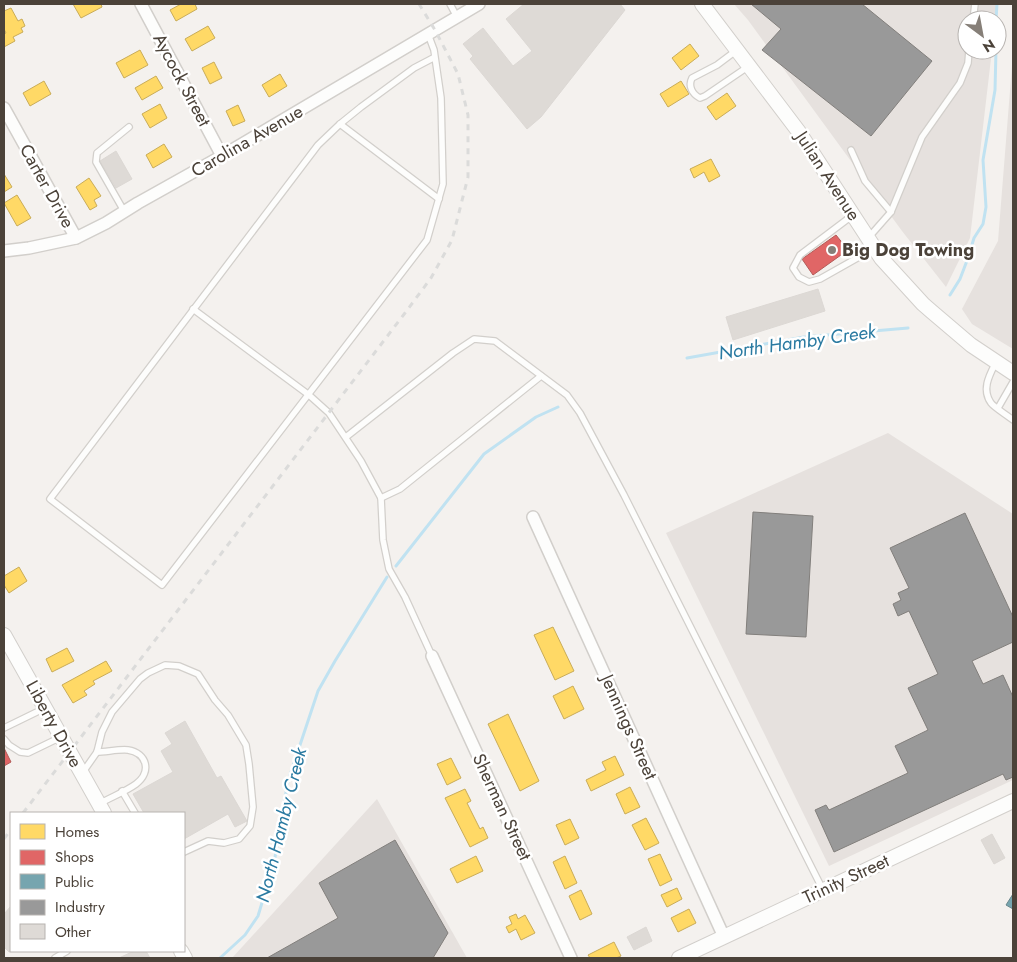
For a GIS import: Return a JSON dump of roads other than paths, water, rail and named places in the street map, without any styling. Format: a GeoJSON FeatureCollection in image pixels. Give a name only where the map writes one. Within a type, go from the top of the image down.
{"type":"FeatureCollection","features":[{"type":"Feature","properties":{"kind":"street","name":"Aycock Street"},"geometry":{"type":"LineString","coordinates":[[141,4],[222,156]]}},
{"type":"Feature","properties":{"kind":"street","name":"Carolina Avenue"},"geometry":{"type":"LineString","coordinates":[[4,251],[76,238],[222,156],[479,4]]}},
{"type":"Feature","properties":{"kind":"street","name":"Julian Avenue"},"geometry":{"type":"LineString","coordinates":[[702,4],[799,132],[881,258],[927,308],[971,344],[1013,373]]}},
{"type":"Feature","properties":{"kind":"street","name":"Carter Drive"},"geometry":{"type":"LineString","coordinates":[[4,108],[76,238]]}},
{"type":"Feature","properties":{"kind":"street","name":"Jennings Street"},"geometry":{"type":"LineString","coordinates":[[533,517],[724,937]]}},
{"type":"Feature","properties":{"kind":"street","name":"Liberty Drive"},"geometry":{"type":"LineString","coordinates":[[4,634],[101,809]]}},
{"type":"Feature","properties":{"kind":"street","name":"Sherman Street"},"geometry":{"type":"LineString","coordinates":[[432,656],[571,958]]}},
{"type":"Feature","properties":{"kind":"street","name":"Trinity Street"},"geometry":{"type":"LineString","coordinates":[[679,958],[1013,800]]}},
{"type":"Feature","properties":{"kind":"lane"},"geometry":{"type":"LineString","coordinates":[[450,4],[457,17]]}},
{"type":"Feature","properties":{"kind":"lane"},"geometry":{"type":"LineString","coordinates":[[428,34],[434,50],[441,98],[443,184],[427,240],[162,585],[50,499],[318,145],[340,124],[414,68],[435,57]]}},
{"type":"Feature","properties":{"kind":"lane"},"geometry":{"type":"LineString","coordinates":[[737,50],[717,65],[692,78],[690,87],[695,96],[700,98],[705,96],[749,66]]}},
{"type":"Feature","properties":{"kind":"lane"},"geometry":{"type":"LineString","coordinates":[[853,215],[800,255],[793,268],[799,277],[809,282],[820,279],[872,243],[891,212],[922,137],[960,83],[968,60]]}},
{"type":"Feature","properties":{"kind":"lane"},"geometry":{"type":"LineString","coordinates":[[340,124],[439,199]]}},
{"type":"Feature","properties":{"kind":"lane"},"geometry":{"type":"LineString","coordinates":[[124,211],[96,162],[97,153],[130,127]]}},
{"type":"Feature","properties":{"kind":"lane"},"geometry":{"type":"LineString","coordinates":[[851,150],[865,180],[891,212]]}},
{"type":"Feature","properties":{"kind":"lane"},"geometry":{"type":"LineString","coordinates":[[193,309],[309,395],[329,413],[361,460],[380,498],[383,540],[389,569],[405,597],[432,656]]}},
{"type":"Feature","properties":{"kind":"lane"},"geometry":{"type":"LineString","coordinates":[[346,438],[453,353],[474,339],[496,342],[567,395],[580,413],[628,504],[823,890]]}},
{"type":"Feature","properties":{"kind":"lane"},"geometry":{"type":"LineString","coordinates":[[996,362],[987,378],[986,390],[991,403],[1013,420]]}},
{"type":"Feature","properties":{"kind":"lane"},"geometry":{"type":"LineString","coordinates":[[380,498],[400,489],[542,376]]}},
{"type":"Feature","properties":{"kind":"lane"},"geometry":{"type":"LineString","coordinates":[[998,408],[1013,382]]}},
{"type":"Feature","properties":{"kind":"lane"},"geometry":{"type":"LineString","coordinates":[[82,773],[97,752],[102,732],[112,712],[140,679],[165,665],[179,666],[198,674],[215,700],[228,715],[246,745],[253,807],[250,826],[239,839],[224,844],[208,841],[185,852]]}},
{"type":"Feature","properties":{"kind":"lane"},"geometry":{"type":"LineString","coordinates":[[4,728],[45,708]]}},
{"type":"Feature","properties":{"kind":"lane"},"geometry":{"type":"LineString","coordinates":[[4,739],[9,745],[20,752],[28,753],[61,737]]}},
{"type":"Feature","properties":{"kind":"lane"},"geometry":{"type":"LineString","coordinates":[[97,752],[128,750],[140,756],[146,764],[145,773],[138,783],[122,791],[101,809]]}},
{"type":"Feature","properties":{"kind":"lane"},"geometry":{"type":"LineString","coordinates":[[122,791],[134,812]]}},
{"type":"Feature","properties":{"kind":"lane"},"geometry":{"type":"LineString","coordinates":[[54,958],[66,952]]}},
{"type":"Feature","properties":{"kind":"waterway","name":"North Hamby Creek"},"geometry":{"type":"LineString","coordinates":[[997,4],[997,10]]}},
{"type":"Feature","properties":{"kind":"waterway","name":"North Hamby Creek"},"geometry":{"type":"LineString","coordinates":[[950,295],[960,279],[974,238],[983,224],[986,207],[983,160],[995,90],[996,60]]}},
{"type":"Feature","properties":{"kind":"waterway","name":"North Hamby Creek"},"geometry":{"type":"LineString","coordinates":[[687,358],[804,337],[908,328]]}},
{"type":"Feature","properties":{"kind":"waterway","name":"North Hamby Creek"},"geometry":{"type":"LineString","coordinates":[[396,566],[484,454],[536,417],[558,407]]}},
{"type":"Feature","properties":{"kind":"waterway","name":"North Hamby Creek"},"geometry":{"type":"LineString","coordinates":[[220,958],[245,935],[258,916],[274,863],[288,781],[318,691],[387,577]]}},
{"type":"Feature","properties":{"kind":"railway"},"geometry":{"type":"LineString","coordinates":[[24,812],[405,313],[431,278],[452,240],[468,177],[468,115],[458,74],[419,4]]}},
{"type":"Feature","properties":{"kind":"railway"},"geometry":{"type":"LineString","coordinates":[[4,839],[10,830]]}},
{"type":"Feature","properties":{"kind":"place","name":"Big Dog Towing"},"geometry":{"type":"Point","coordinates":[832,250]}}]}
